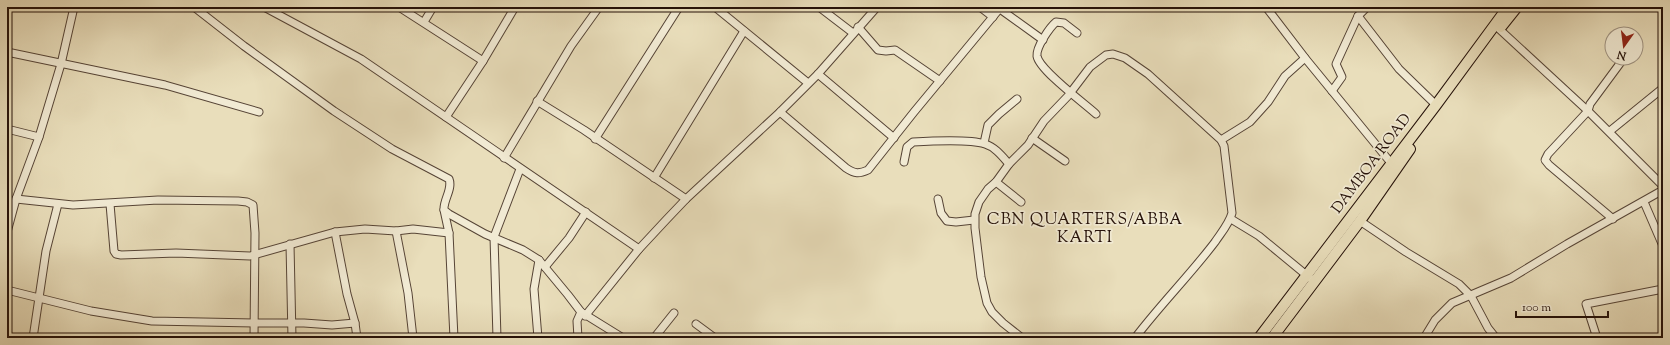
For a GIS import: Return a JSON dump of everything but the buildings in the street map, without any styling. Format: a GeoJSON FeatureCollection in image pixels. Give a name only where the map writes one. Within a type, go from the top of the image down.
{"type":"FeatureCollection","features":[{"type":"Feature","properties":{"kind":"main road","name":"DAMBOA ROAD"},"geometry":{"type":"LineString","coordinates":[[1272,338],[1311,278],[1497,27],[1506,10],[1517,7]]}},
{"type":"Feature","properties":{"kind":"main road","name":"DAMBOA ROAD"},"geometry":{"type":"LineString","coordinates":[[1259,338],[1360,221],[1393,166],[1436,105],[1497,27]]}},
{"type":"Feature","properties":{"kind":"street"},"geometry":{"type":"LineString","coordinates":[[7,232],[16,199],[39,137],[61,64],[74,7]]}},
{"type":"Feature","properties":{"kind":"street"},"geometry":{"type":"LineString","coordinates":[[194,7],[244,46],[334,111],[392,149],[449,180],[450,186],[444,205],[444,210],[449,233],[454,338]]}},
{"type":"Feature","properties":{"kind":"street"},"geometry":{"type":"LineString","coordinates":[[264,7],[361,59],[639,249]]}},
{"type":"Feature","properties":{"kind":"street"},"geometry":{"type":"LineString","coordinates":[[399,7],[483,61]]}},
{"type":"Feature","properties":{"kind":"street"},"geometry":{"type":"LineString","coordinates":[[424,22],[433,7]]}},
{"type":"Feature","properties":{"kind":"street"},"geometry":{"type":"LineString","coordinates":[[446,117],[483,61],[515,7]]}},
{"type":"Feature","properties":{"kind":"street"},"geometry":{"type":"LineString","coordinates":[[504,158],[571,46],[599,7]]}},
{"type":"Feature","properties":{"kind":"street"},"geometry":{"type":"LineString","coordinates":[[595,139],[679,7]]}},
{"type":"Feature","properties":{"kind":"street"},"geometry":{"type":"LineString","coordinates":[[715,7],[808,83]]}},
{"type":"Feature","properties":{"kind":"street"},"geometry":{"type":"LineString","coordinates":[[819,7],[856,30],[878,50],[895,50],[940,81]]}},
{"type":"Feature","properties":{"kind":"street"},"geometry":{"type":"LineString","coordinates":[[578,338],[578,322],[583,314],[639,249],[686,199],[780,112],[818,74],[877,7]]}},
{"type":"Feature","properties":{"kind":"street"},"geometry":{"type":"LineString","coordinates":[[980,7],[993,17]]}},
{"type":"Feature","properties":{"kind":"street"},"geometry":{"type":"LineString","coordinates":[[1266,7],[1305,58],[1393,166]]}},
{"type":"Feature","properties":{"kind":"street"},"geometry":{"type":"LineString","coordinates":[[1332,91],[1342,78],[1336,64],[1358,16],[1367,7]]}},
{"type":"Feature","properties":{"kind":"street"},"geometry":{"type":"LineString","coordinates":[[780,112],[846,168],[859,174],[868,170],[1001,8],[1043,40]]}},
{"type":"Feature","properties":{"kind":"street"},"geometry":{"type":"LineString","coordinates":[[1358,16],[1399,69],[1436,105]]}},
{"type":"Feature","properties":{"kind":"street"},"geometry":{"type":"LineString","coordinates":[[1076,34],[1064,23],[1056,22],[1038,48],[1037,56],[1041,65],[1096,114]]}},
{"type":"Feature","properties":{"kind":"street"},"geometry":{"type":"LineString","coordinates":[[1497,27],[1610,131],[1663,186]]}},
{"type":"Feature","properties":{"kind":"street"},"geometry":{"type":"LineString","coordinates":[[654,178],[744,31]]}},
{"type":"Feature","properties":{"kind":"street"},"geometry":{"type":"LineString","coordinates":[[7,52],[165,84],[259,112]]}},
{"type":"Feature","properties":{"kind":"street"},"geometry":{"type":"LineString","coordinates":[[1022,338],[1003,323],[987,303],[981,277],[974,220],[979,202],[1009,164],[1028,145],[1044,121],[1071,92],[1090,67],[1106,55],[1113,54],[1125,58],[1148,74],[1221,140],[1224,146],[1232,213],[1231,219],[1204,255],[1135,338]]}},
{"type":"Feature","properties":{"kind":"street"},"geometry":{"type":"LineString","coordinates":[[1221,140],[1250,122],[1268,102],[1285,76],[1305,58]]}},
{"type":"Feature","properties":{"kind":"street"},"geometry":{"type":"LineString","coordinates":[[1613,219],[1545,160],[1548,154],[1588,110],[1590,104],[1618,66]]}},
{"type":"Feature","properties":{"kind":"street"},"geometry":{"type":"LineString","coordinates":[[818,74],[894,138]]}},
{"type":"Feature","properties":{"kind":"street"},"geometry":{"type":"LineString","coordinates":[[1610,131],[1663,88]]}},
{"type":"Feature","properties":{"kind":"street"},"geometry":{"type":"LineString","coordinates":[[984,143],[988,125],[1017,98]]}},
{"type":"Feature","properties":{"kind":"street"},"geometry":{"type":"LineString","coordinates":[[537,101],[686,199]]}},
{"type":"Feature","properties":{"kind":"street"},"geometry":{"type":"LineString","coordinates":[[7,128],[39,137]]}},
{"type":"Feature","properties":{"kind":"street"},"geometry":{"type":"LineString","coordinates":[[1032,138],[1065,161]]}},
{"type":"Feature","properties":{"kind":"street"},"geometry":{"type":"LineString","coordinates":[[904,162],[907,147],[913,142],[972,142],[984,143],[1001,154],[1009,164]]}},
{"type":"Feature","properties":{"kind":"street"},"geometry":{"type":"LineString","coordinates":[[497,338],[494,237],[520,169]]}},
{"type":"Feature","properties":{"kind":"street"},"geometry":{"type":"LineString","coordinates":[[996,182],[1021,202]]}},
{"type":"Feature","properties":{"kind":"street"},"geometry":{"type":"LineString","coordinates":[[1424,338],[1434,320],[1452,303],[1511,278],[1567,244],[1663,190]]}},
{"type":"Feature","properties":{"kind":"street"},"geometry":{"type":"LineString","coordinates":[[16,199],[73,205],[158,200],[247,202],[253,205],[255,232],[254,338]]}},
{"type":"Feature","properties":{"kind":"street"},"geometry":{"type":"LineString","coordinates":[[938,199],[941,213],[946,221],[956,222],[974,220]]}},
{"type":"Feature","properties":{"kind":"street"},"geometry":{"type":"LineString","coordinates":[[1644,202],[1663,246]]}},
{"type":"Feature","properties":{"kind":"street"},"geometry":{"type":"LineString","coordinates":[[34,338],[38,298],[46,251],[58,204]]}},
{"type":"Feature","properties":{"kind":"street"},"geometry":{"type":"LineString","coordinates":[[110,204],[112,244],[116,254],[176,253],[255,255],[335,232],[365,229],[396,231],[413,229],[449,233]]}},
{"type":"Feature","properties":{"kind":"street"},"geometry":{"type":"LineString","coordinates":[[444,210],[494,237],[523,250],[538,260],[583,314],[622,338]]}},
{"type":"Feature","properties":{"kind":"street"},"geometry":{"type":"LineString","coordinates":[[545,267],[569,238],[586,212]]}},
{"type":"Feature","properties":{"kind":"street"},"geometry":{"type":"LineString","coordinates":[[1231,219],[1258,236],[1311,278]]}},
{"type":"Feature","properties":{"kind":"street"},"geometry":{"type":"LineString","coordinates":[[1360,221],[1406,252],[1459,284],[1471,296],[1488,328],[1496,338]]}},
{"type":"Feature","properties":{"kind":"street"},"geometry":{"type":"LineString","coordinates":[[396,231],[408,292],[413,338]]}},
{"type":"Feature","properties":{"kind":"street"},"geometry":{"type":"LineString","coordinates":[[335,232],[357,338]]}},
{"type":"Feature","properties":{"kind":"street"},"geometry":{"type":"LineString","coordinates":[[290,244],[292,338]]}},
{"type":"Feature","properties":{"kind":"street"},"geometry":{"type":"LineString","coordinates":[[538,260],[534,289],[538,338]]}},
{"type":"Feature","properties":{"kind":"street"},"geometry":{"type":"LineString","coordinates":[[1594,337],[1586,304],[1663,289]]}},
{"type":"Feature","properties":{"kind":"street"},"geometry":{"type":"LineString","coordinates":[[7,290],[91,311],[152,321],[304,323],[332,325],[355,323]]}},
{"type":"Feature","properties":{"kind":"street"},"geometry":{"type":"LineString","coordinates":[[654,338],[674,313]]}},
{"type":"Feature","properties":{"kind":"street"},"geometry":{"type":"LineString","coordinates":[[696,324],[711,337]]}},
{"type":"Feature","properties":{"kind":"district","name":"CBN QUARTERS/ABBA KARTI"},"geometry":{"type":"Point","coordinates":[1085,229]}}]}
